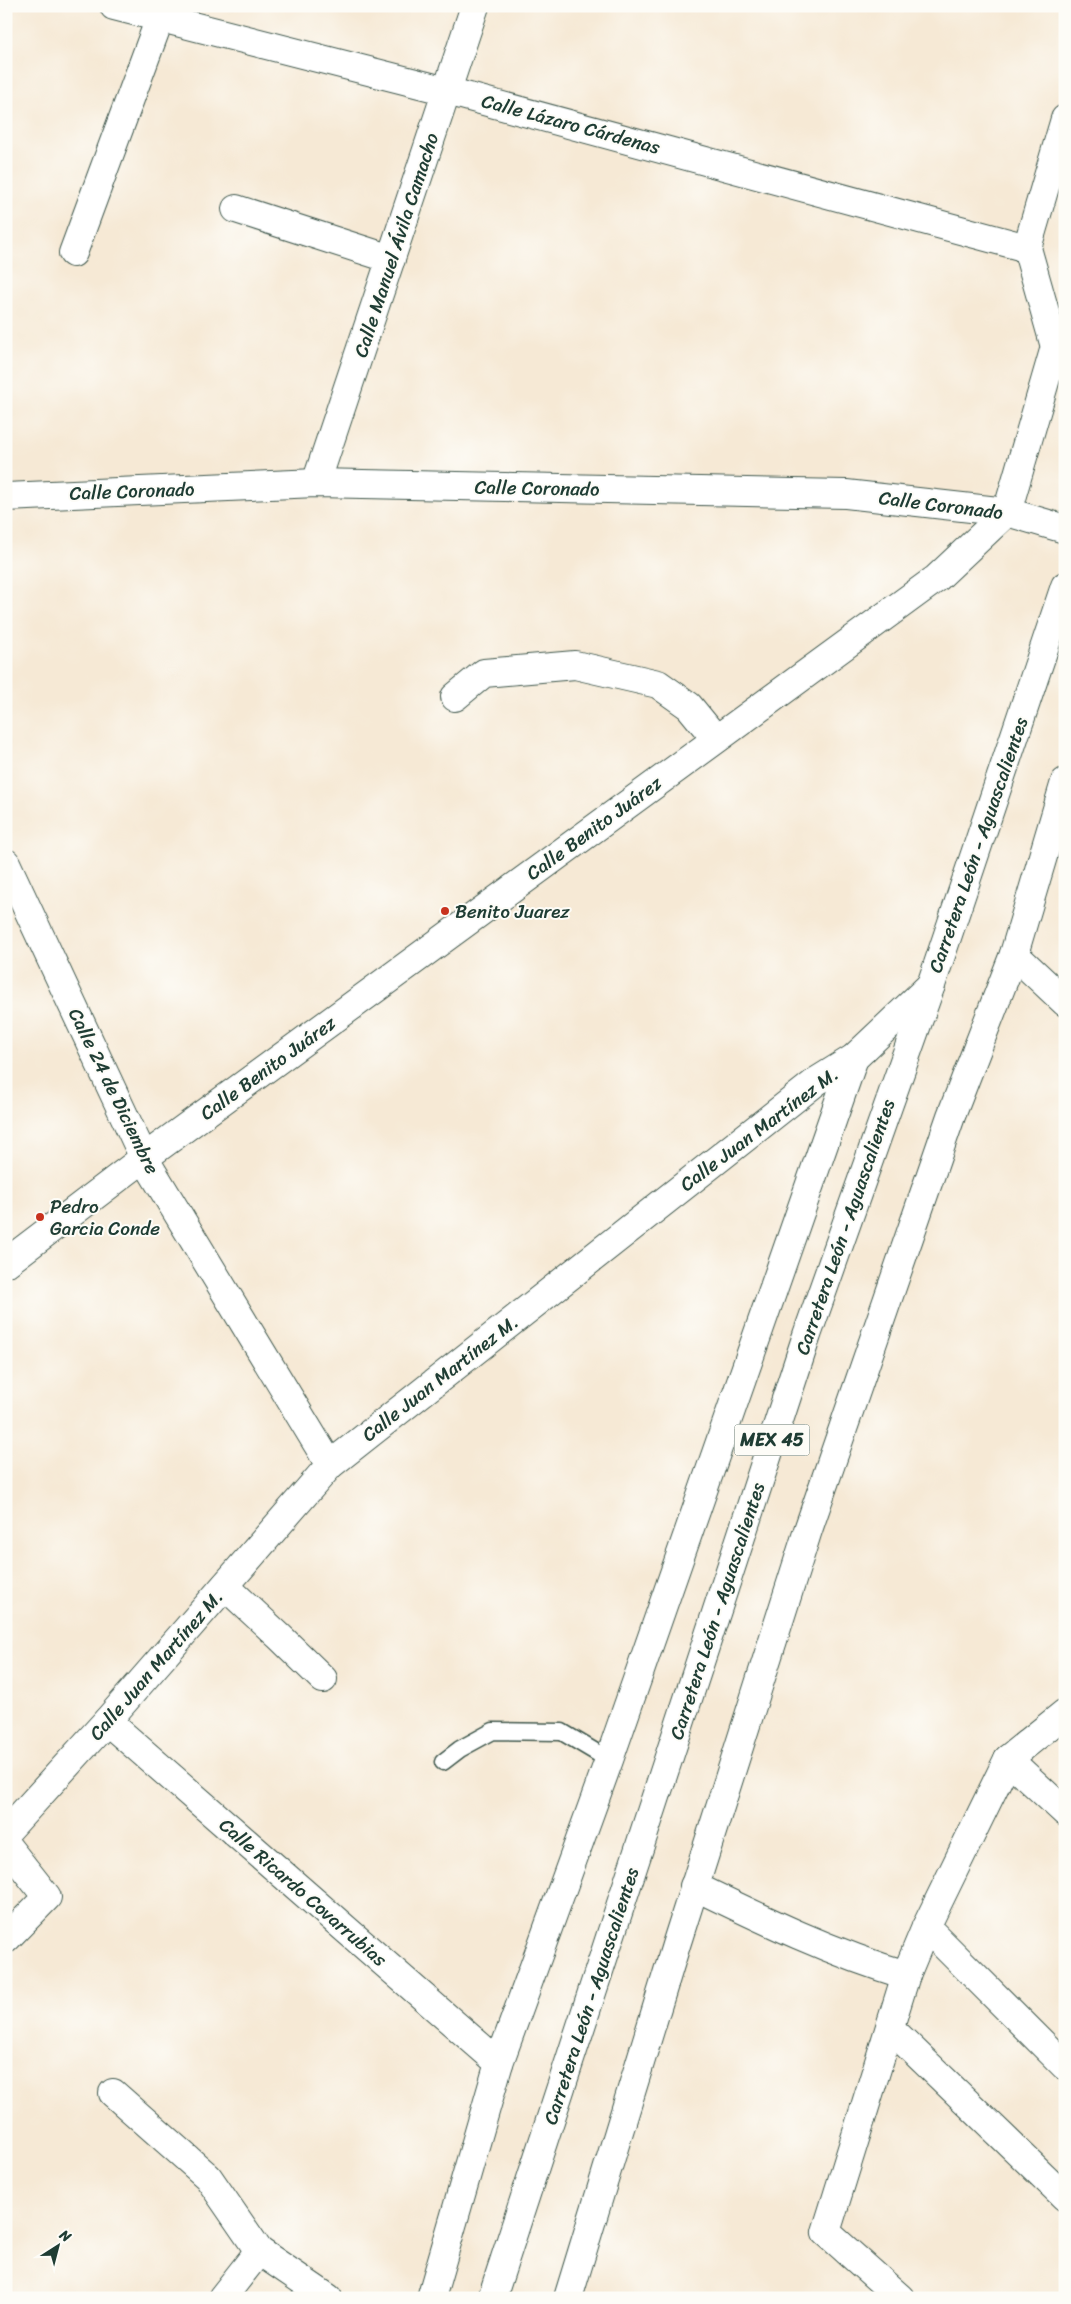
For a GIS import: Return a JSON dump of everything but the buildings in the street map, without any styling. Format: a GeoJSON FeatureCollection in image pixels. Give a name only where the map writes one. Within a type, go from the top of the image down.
{"type":"FeatureCollection","features":[{"type":"Feature","properties":{"kind":"street","name":"Calle Lázaro Cárdenas"},"geometry":{"type":"LineString","coordinates":[[114,6],[446,91],[1026,248]]}},
{"type":"Feature","properties":{"kind":"street","name":"Calle Manuel Ávila Camacho"},"geometry":{"type":"LineString","coordinates":[[316,483],[475,6]]}},
{"type":"Feature","properties":{"kind":"street"},"geometry":{"type":"LineString","coordinates":[[73,253],[160,18]]}},
{"type":"Feature","properties":{"kind":"street"},"geometry":{"type":"LineString","coordinates":[[1007,512],[1060,350],[1026,248],[1065,119]]}},
{"type":"Feature","properties":{"kind":"street"},"geometry":{"type":"LineString","coordinates":[[236,209],[391,259]]}},
{"type":"Feature","properties":{"kind":"street","name":"Calle Coronado"},"geometry":{"type":"LineString","coordinates":[[6,497],[316,483],[846,494],[1007,512],[1065,529]]}},
{"type":"Feature","properties":{"kind":"street","name":"Calle Benito Juárez"},"geometry":{"type":"LineString","coordinates":[[6,1263],[144,1158],[936,578],[1007,512]]}},
{"type":"Feature","properties":{"kind":"street","name":"Carretera León - Aguascalientes"},"geometry":{"type":"LineString","coordinates":[[492,2298],[807,1335],[931,985],[1065,586]]}},
{"type":"Feature","properties":{"kind":"street"},"geometry":{"type":"LineString","coordinates":[[455,697],[484,672],[575,666],[658,684],[689,706],[716,739]]}},
{"type":"Feature","properties":{"kind":"street","name":"MEX 45"},"geometry":{"type":"LineString","coordinates":[[568,2298],[694,1886],[808,1530],[951,1116],[1014,954],[1065,782]]}},
{"type":"Feature","properties":{"kind":"street","name":"Calle 24 de Diciembre"},"geometry":{"type":"LineString","coordinates":[[6,863],[144,1158],[330,1466]]}},
{"type":"Feature","properties":{"kind":"street"},"geometry":{"type":"LineString","coordinates":[[1014,954],[1065,1002]]}},
{"type":"Feature","properties":{"kind":"street","name":"Calle Juan Martínez M."},"geometry":{"type":"LineString","coordinates":[[6,1832],[107,1721],[330,1466],[809,1087],[854,1058],[931,985]]}},
{"type":"Feature","properties":{"kind":"street"},"geometry":{"type":"LineString","coordinates":[[431,2298],[499,2063],[609,1760],[854,1058]]}},
{"type":"Feature","properties":{"kind":"street"},"geometry":{"type":"LineString","coordinates":[[225,1586],[323,1679]]}},
{"type":"Feature","properties":{"kind":"street"},"geometry":{"type":"LineString","coordinates":[[900,2298],[826,2232],[906,1975],[926,1927],[1008,1759],[1065,1713]]}},
{"type":"Feature","properties":{"kind":"street","name":"Calle Ricardo Covarrubias"},"geometry":{"type":"LineString","coordinates":[[107,1721],[499,2063]]}},
{"type":"Feature","properties":{"kind":"street"},"geometry":{"type":"LineString","coordinates":[[1008,1759],[1065,1812]]}},
{"type":"Feature","properties":{"kind":"street"},"geometry":{"type":"LineString","coordinates":[[6,1845],[47,1897],[6,1939]]}},
{"type":"Feature","properties":{"kind":"street"},"geometry":{"type":"LineString","coordinates":[[694,1886],[794,1934],[865,1963],[906,1975]]}},
{"type":"Feature","properties":{"kind":"street"},"geometry":{"type":"LineString","coordinates":[[926,1927],[1065,2066]]}},
{"type":"Feature","properties":{"kind":"street"},"geometry":{"type":"LineString","coordinates":[[890,2028],[1065,2197]]}},
{"type":"Feature","properties":{"kind":"street"},"geometry":{"type":"LineString","coordinates":[[113,2093],[208,2177],[259,2251],[328,2298]]}},
{"type":"Feature","properties":{"kind":"street"},"geometry":{"type":"LineString","coordinates":[[222,2298],[259,2251]]}},
{"type":"Feature","properties":{"kind":"lane"},"geometry":{"type":"LineString","coordinates":[[443,1762],[460,1749],[493,1731],[562,1732],[609,1760]]}},
{"type":"Feature","properties":{"kind":"place","name":"Benito Juarez"},"geometry":{"type":"Point","coordinates":[445,911]}},
{"type":"Feature","properties":{"kind":"place","name":"Pedro Garcia Conde"},"geometry":{"type":"Point","coordinates":[40,1217]}}]}
